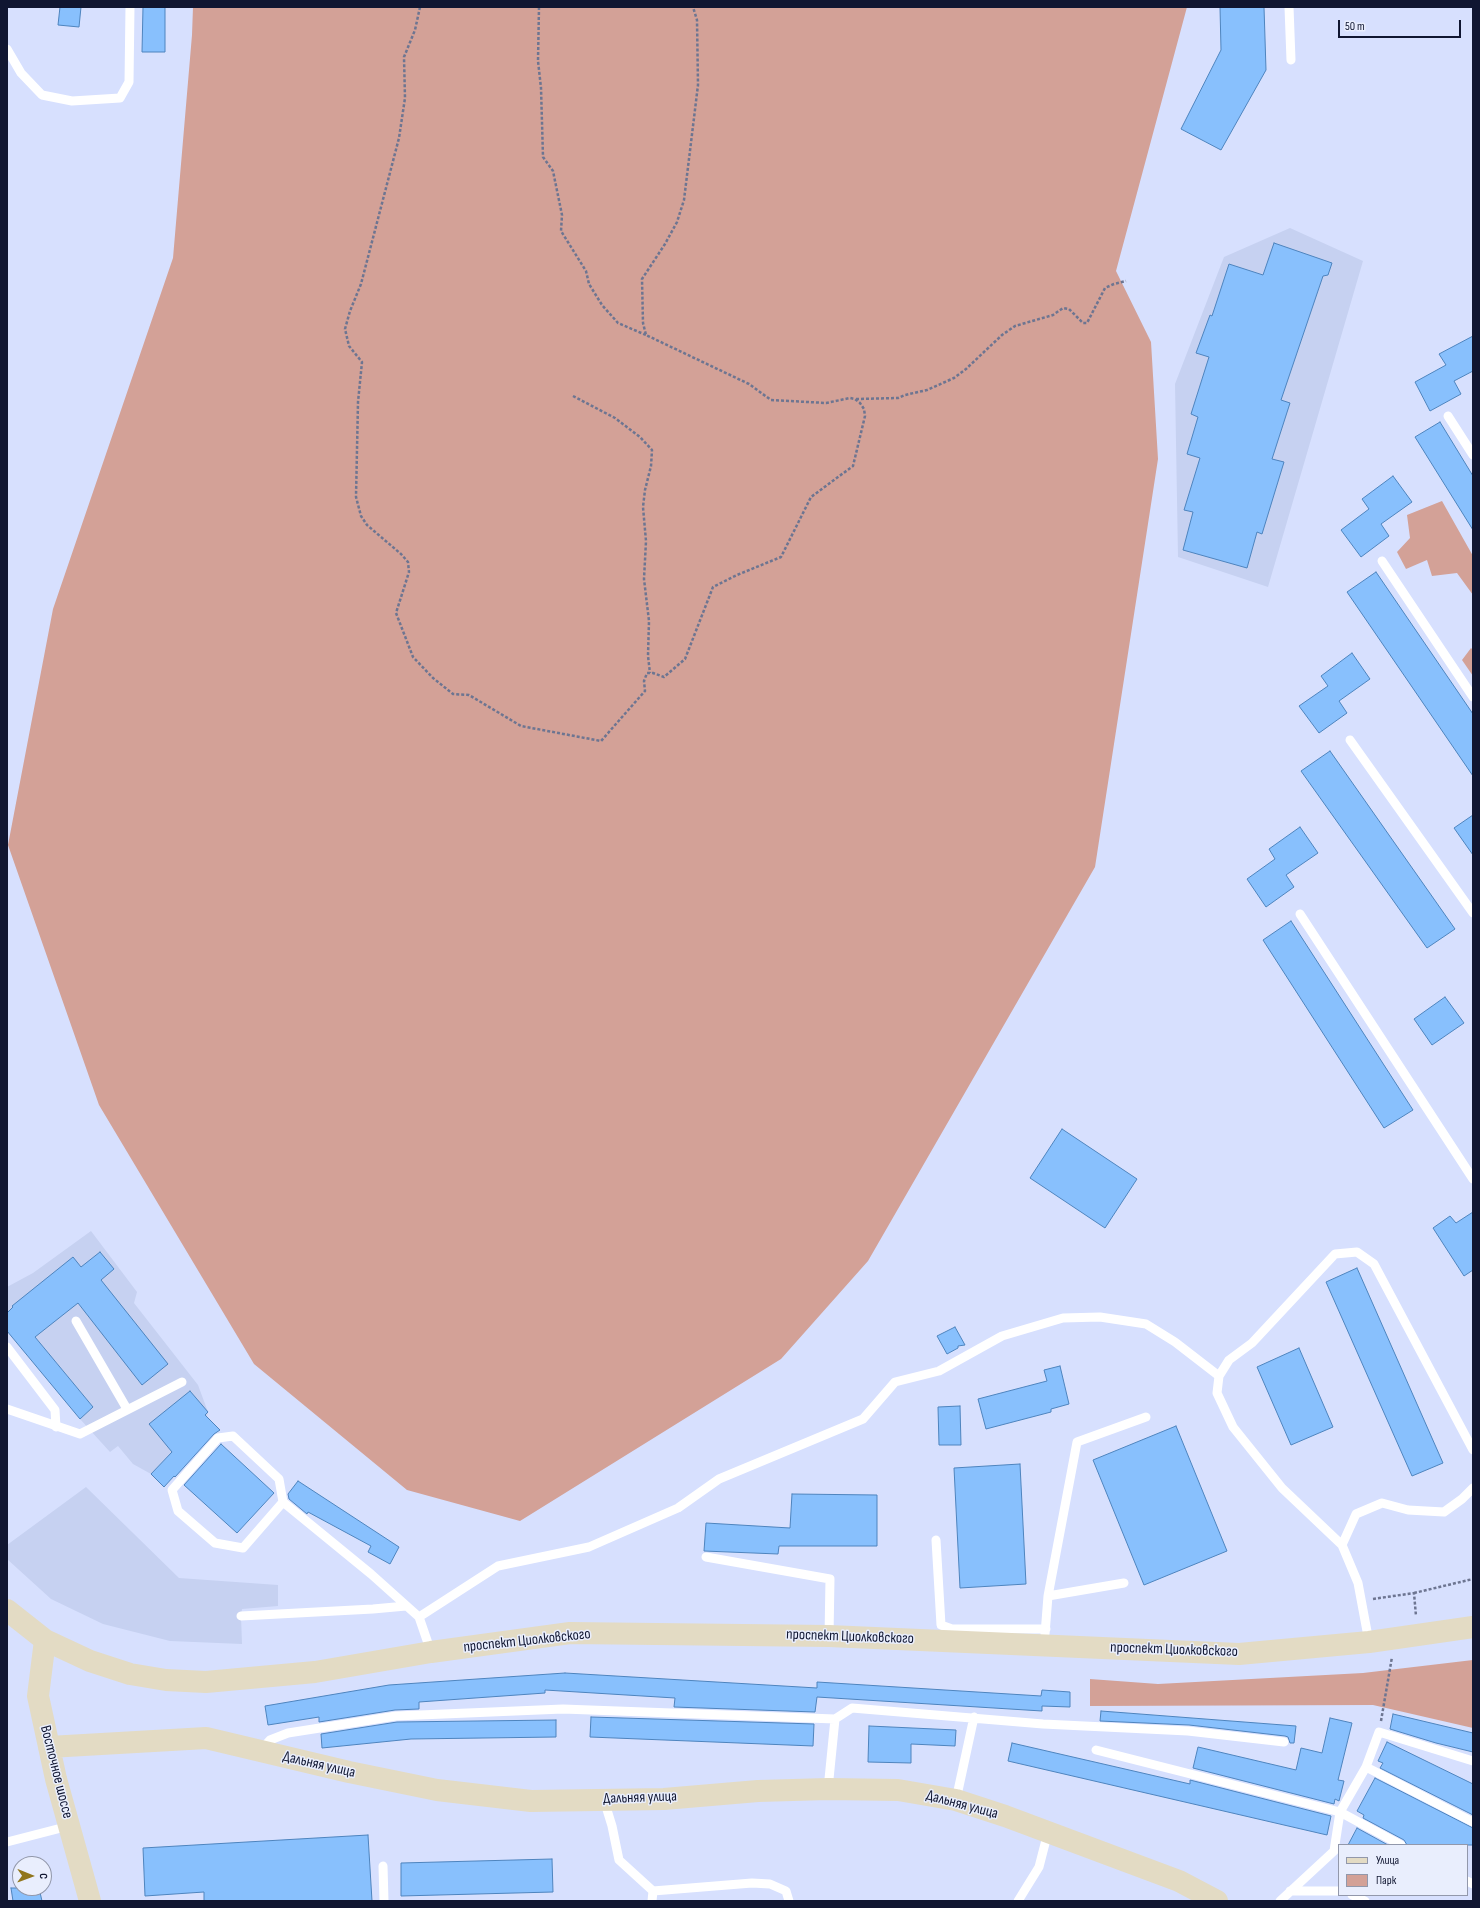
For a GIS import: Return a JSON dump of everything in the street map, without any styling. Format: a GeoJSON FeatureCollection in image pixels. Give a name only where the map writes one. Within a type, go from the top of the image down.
{"type":"FeatureCollection","features":[{"type":"Feature","properties":{"kind":"main road"},"geometry":{"type":"LineString","coordinates":[[7,1610],[45,1640]]}},
{"type":"Feature","properties":{"kind":"main road","name":"проспект Циолковского"},"geometry":{"type":"LineString","coordinates":[[45,1640],[90,1661],[130,1674],[166,1680],[229,1680],[314,1672],[431,1652],[570,1633],[1045,1637],[1239,1654],[1369,1642],[1473,1627]]}},
{"type":"Feature","properties":{"kind":"main road","name":"Восточное шоссе"},"geometry":{"type":"LineString","coordinates":[[45,1640],[38,1696],[56,1779],[90,1901]]}},
{"type":"Feature","properties":{"kind":"main road","name":"Дальняя улица"},"geometry":{"type":"LineString","coordinates":[[49,1747],[206,1738],[259,1752],[437,1790],[531,1801],[664,1799],[758,1791],[828,1789],[898,1790],[956,1800],[1048,1832],[1179,1881],[1217,1901]]}},
{"type":"Feature","properties":{"kind":"lane"},"geometry":{"type":"LineString","coordinates":[[7,49],[21,73],[42,95],[72,101],[120,98],[129,82],[130,7]]}},
{"type":"Feature","properties":{"kind":"lane"},"geometry":{"type":"LineString","coordinates":[[1289,7],[1291,60]]}},
{"type":"Feature","properties":{"kind":"lane"},"geometry":{"type":"LineString","coordinates":[[1448,416],[1473,455]]}},
{"type":"Feature","properties":{"kind":"lane"},"geometry":{"type":"LineString","coordinates":[[1382,561],[1473,697]]}},
{"type":"Feature","properties":{"kind":"lane"},"geometry":{"type":"LineString","coordinates":[[1350,740],[1473,913]]}},
{"type":"Feature","properties":{"kind":"lane"},"geometry":{"type":"LineString","coordinates":[[1300,914],[1473,1179]]}},
{"type":"Feature","properties":{"kind":"lane"},"geometry":{"type":"LineString","coordinates":[[1369,1642],[1358,1582],[1342,1544],[1282,1488],[1233,1428],[1217,1394],[1219,1376],[1229,1360],[1252,1343],[1335,1254],[1357,1252],[1374,1264],[1473,1450]]}},
{"type":"Feature","properties":{"kind":"lane"},"geometry":{"type":"LineString","coordinates":[[419,1617],[498,1566],[589,1547],[678,1508],[719,1479],[863,1418],[895,1382],[939,1371],[1002,1336],[1063,1318],[1100,1317],[1146,1324],[1175,1342],[1219,1376]]}},
{"type":"Feature","properties":{"kind":"lane"},"geometry":{"type":"LineString","coordinates":[[76,1321],[127,1410]]}},
{"type":"Feature","properties":{"kind":"lane"},"geometry":{"type":"LineString","coordinates":[[7,1347],[55,1410],[56,1427]]}},
{"type":"Feature","properties":{"kind":"lane"},"geometry":{"type":"LineString","coordinates":[[7,1409],[80,1434],[182,1382]]}},
{"type":"Feature","properties":{"kind":"lane"},"geometry":{"type":"LineString","coordinates":[[936,1540],[942,1625],[952,1628],[1045,1637],[1048,1596],[1077,1442],[1146,1417]]}},
{"type":"Feature","properties":{"kind":"lane"},"geometry":{"type":"LineString","coordinates":[[283,1502],[243,1548],[216,1543],[178,1511],[172,1490],[218,1438],[233,1436],[279,1479],[283,1502],[371,1574],[419,1617],[431,1652]]}},
{"type":"Feature","properties":{"kind":"lane"},"geometry":{"type":"LineString","coordinates":[[1342,1544],[1356,1514],[1382,1503],[1408,1510],[1444,1512],[1462,1499],[1473,1488]]}},
{"type":"Feature","properties":{"kind":"lane"},"geometry":{"type":"LineString","coordinates":[[706,1557],[830,1579],[829,1636]]}},
{"type":"Feature","properties":{"kind":"lane"},"geometry":{"type":"LineString","coordinates":[[1048,1596],[1124,1583]]}},
{"type":"Feature","properties":{"kind":"lane"},"geometry":{"type":"LineString","coordinates":[[240,1616],[406,1606]]}},
{"type":"Feature","properties":{"kind":"lane"},"geometry":{"type":"LineString","coordinates":[[259,1752],[270,1740],[288,1733],[396,1716],[563,1709],[835,1719],[852,1708],[974,1717],[1043,1724],[1188,1731],[1284,1742]]}},
{"type":"Feature","properties":{"kind":"lane"},"geometry":{"type":"LineString","coordinates":[[956,1800],[974,1717]]}},
{"type":"Feature","properties":{"kind":"lane"},"geometry":{"type":"LineString","coordinates":[[828,1789],[835,1719]]}},
{"type":"Feature","properties":{"kind":"lane"},"geometry":{"type":"LineString","coordinates":[[1280,1901],[1334,1851],[1340,1812],[1366,1767],[1379,1732],[1473,1761]]}},
{"type":"Feature","properties":{"kind":"lane"},"geometry":{"type":"LineString","coordinates":[[1096,1750],[1340,1812],[1399,1844]]}},
{"type":"Feature","properties":{"kind":"lane"},"geometry":{"type":"LineString","coordinates":[[1366,1767],[1473,1822]]}},
{"type":"Feature","properties":{"kind":"lane"},"geometry":{"type":"LineString","coordinates":[[604,1800],[612,1826],[619,1860],[653,1891],[752,1883],[770,1884],[786,1891],[788,1901]]}},
{"type":"Feature","properties":{"kind":"lane"},"geometry":{"type":"LineString","coordinates":[[7,1842],[70,1826]]}},
{"type":"Feature","properties":{"kind":"lane"},"geometry":{"type":"LineString","coordinates":[[1018,1901],[1039,1867],[1048,1832]]}},
{"type":"Feature","properties":{"kind":"lane"},"geometry":{"type":"LineString","coordinates":[[383,1866],[384,1901]]}},
{"type":"Feature","properties":{"kind":"lane"},"geometry":{"type":"LineString","coordinates":[[652,1901],[653,1891]]}},
{"type":"Feature","properties":{"kind":"lane"},"geometry":{"type":"LineString","coordinates":[[1290,1891],[1338,1891]]}},
{"type":"Feature","properties":{"kind":"lane"},"geometry":{"type":"LineString","coordinates":[[1354,1896],[1365,1901]]}},
{"type":"Feature","properties":{"kind":"path"},"geometry":{"type":"LineString","coordinates":[[420,7],[415,30],[404,57],[405,98],[399,138],[361,284],[350,311],[345,330],[349,346],[362,362],[358,402],[356,497],[361,516],[367,525],[401,554],[408,562],[410,572],[396,613],[403,635],[413,657],[433,678],[453,694],[469,695],[521,726],[601,741],[645,691],[644,681],[647,673],[650,673]]}},
{"type":"Feature","properties":{"kind":"path"},"geometry":{"type":"LineString","coordinates":[[539,7],[538,61],[541,88],[543,157],[553,172],[562,215],[562,230],[586,271],[589,284],[602,305],[618,324],[646,335],[749,384],[771,400],[826,403],[850,398],[898,398],[927,390],[954,378],[966,369],[1002,335],[1015,326],[1053,315],[1063,308],[1069,309],[1083,323],[1087,323],[1105,288],[1126,281]]}},
{"type":"Feature","properties":{"kind":"path"},"geometry":{"type":"LineString","coordinates":[[646,335],[643,323],[642,279],[674,228],[684,200],[698,85],[697,20],[694,7]]}},
{"type":"Feature","properties":{"kind":"path"},"geometry":{"type":"LineString","coordinates":[[573,396],[615,418],[640,437],[652,450],[651,466],[644,490],[643,506],[646,541],[644,578],[649,622],[648,656],[650,673]]}},
{"type":"Feature","properties":{"kind":"path"},"geometry":{"type":"LineString","coordinates":[[650,673],[664,677],[685,659],[713,586],[737,574],[781,557],[811,497],[853,466],[865,416],[864,409],[855,399]]}},
{"type":"Feature","properties":{"kind":"path"},"geometry":{"type":"LineString","coordinates":[[1414,1593],[1473,1579]]}},
{"type":"Feature","properties":{"kind":"path"},"geometry":{"type":"LineString","coordinates":[[1379,1732],[1396,1638]]}},
{"type":"Feature","properties":{"kind":"shaded area"},"geometry":{"type":"Polygon","coordinates":[[[1290,228],[1363,261],[1268,587],[1178,557],[1175,384],[1224,257],[1290,228]]]}},
{"type":"Feature","properties":{"kind":"shaded area"},"geometry":{"type":"Polygon","coordinates":[[[91,1231],[137,1292],[134,1303],[198,1385],[208,1412],[207,1417],[151,1474],[133,1464],[118,1446],[110,1452],[80,1419],[93,1407],[12,1309],[7,1313],[7,1287],[33,1273],[91,1231]]]}},
{"type":"Feature","properties":{"kind":"shaded area"},"geometry":{"type":"Polygon","coordinates":[[[86,1487],[179,1578],[278,1585],[278,1606],[242,1609],[242,1644],[170,1641],[103,1624],[51,1599],[7,1559],[7,1545],[86,1487]]]}},
{"type":"Feature","properties":{"kind":"green space"},"geometry":{"type":"Polygon","coordinates":[[[193,7],[1187,7],[1116,271],[1151,342],[1158,459],[1095,867],[868,1261],[781,1359],[520,1521],[407,1490],[254,1364],[99,1105],[8,845],[53,609],[173,258],[192,35],[193,7]]]}},
{"type":"Feature","properties":{"kind":"green space"},"geometry":{"type":"Polygon","coordinates":[[[1442,501],[1473,556],[1473,595],[1457,573],[1432,576],[1427,560],[1406,569],[1397,552],[1410,538],[1407,515],[1442,501]]]}},
{"type":"Feature","properties":{"kind":"green space"},"geometry":{"type":"Polygon","coordinates":[[[1471,648],[1473,650],[1473,676],[1462,660],[1471,648]]]}},
{"type":"Feature","properties":{"kind":"green space"},"geometry":{"type":"Polygon","coordinates":[[[1473,1660],[1473,1728],[1373,1705],[1090,1706],[1090,1679],[1158,1684],[1363,1673],[1473,1660]]]}},
{"type":"Feature","properties":{"kind":"building"},"geometry":{"type":"Polygon","coordinates":[[[60,7],[81,7],[79,27],[58,25],[60,7]]]}},
{"type":"Feature","properties":{"kind":"building"},"geometry":{"type":"Polygon","coordinates":[[[143,7],[165,7],[165,52],[142,52],[143,7]]]}},
{"type":"Feature","properties":{"kind":"building"},"geometry":{"type":"Polygon","coordinates":[[[1220,7],[1264,7],[1266,70],[1221,150],[1181,129],[1221,50],[1220,7]]]}},
{"type":"Feature","properties":{"kind":"building"},"geometry":{"type":"Polygon","coordinates":[[[1274,243],[1332,263],[1328,275],[1323,276],[1281,400],[1290,403],[1272,459],[1284,462],[1262,534],[1257,532],[1247,568],[1183,550],[1193,512],[1184,510],[1200,458],[1187,454],[1198,417],[1191,414],[1209,357],[1196,353],[1210,315],[1212,316],[1229,264],[1263,275],[1274,243]]]}},
{"type":"Feature","properties":{"kind":"building"},"geometry":{"type":"Polygon","coordinates":[[[1473,336],[1473,371],[1454,381],[1461,394],[1430,411],[1415,382],[1446,365],[1439,354],[1473,336]]]}},
{"type":"Feature","properties":{"kind":"building"},"geometry":{"type":"Polygon","coordinates":[[[1440,422],[1473,476],[1473,530],[1415,437],[1440,422]]]}},
{"type":"Feature","properties":{"kind":"building"},"geometry":{"type":"Polygon","coordinates":[[[1393,476],[1412,502],[1381,524],[1389,536],[1361,557],[1341,530],[1369,509],[1362,499],[1393,476]]]}},
{"type":"Feature","properties":{"kind":"building"},"geometry":{"type":"Polygon","coordinates":[[[1376,572],[1473,714],[1473,776],[1347,592],[1376,572]]]}},
{"type":"Feature","properties":{"kind":"building"},"geometry":{"type":"Polygon","coordinates":[[[1352,653],[1370,679],[1339,701],[1347,713],[1319,733],[1299,706],[1328,686],[1321,676],[1352,653]]]}},
{"type":"Feature","properties":{"kind":"building"},"geometry":{"type":"Polygon","coordinates":[[[1330,751],[1455,929],[1427,948],[1301,771],[1330,751]]]}},
{"type":"Feature","properties":{"kind":"building"},"geometry":{"type":"Polygon","coordinates":[[[1473,815],[1473,855],[1454,828],[1473,815]]]}},
{"type":"Feature","properties":{"kind":"building"},"geometry":{"type":"Polygon","coordinates":[[[1300,827],[1318,853],[1286,875],[1294,887],[1266,907],[1247,879],[1275,859],[1269,849],[1300,827]]]}},
{"type":"Feature","properties":{"kind":"building"},"geometry":{"type":"Polygon","coordinates":[[[1291,921],[1413,1110],[1384,1128],[1263,940],[1291,921]]]}},
{"type":"Feature","properties":{"kind":"building"},"geometry":{"type":"Polygon","coordinates":[[[1445,997],[1464,1023],[1432,1045],[1414,1019],[1445,997]]]}},
{"type":"Feature","properties":{"kind":"building"},"geometry":{"type":"Polygon","coordinates":[[[1062,1129],[1137,1179],[1105,1228],[1030,1178],[1062,1129]]]}},
{"type":"Feature","properties":{"kind":"building"},"geometry":{"type":"Polygon","coordinates":[[[1473,1212],[1473,1270],[1464,1276],[1433,1228],[1450,1216],[1456,1223],[1473,1212]]]}},
{"type":"Feature","properties":{"kind":"building"},"geometry":{"type":"Polygon","coordinates":[[[100,1252],[114,1269],[101,1280],[168,1364],[142,1385],[78,1303],[35,1337],[93,1407],[80,1419],[7,1331],[7,1313],[13,1307],[12,1306],[73,1257],[81,1267],[100,1252]]]}},
{"type":"Feature","properties":{"kind":"building"},"geometry":{"type":"Polygon","coordinates":[[[1357,1268],[1443,1463],[1412,1476],[1326,1282],[1357,1268]]]}},
{"type":"Feature","properties":{"kind":"building"},"geometry":{"type":"Polygon","coordinates":[[[955,1327],[965,1345],[958,1346],[958,1348],[947,1354],[937,1336],[955,1327]]]}},
{"type":"Feature","properties":{"kind":"building"},"geometry":{"type":"Polygon","coordinates":[[[1299,1348],[1333,1427],[1291,1445],[1257,1367],[1299,1348]]]}},
{"type":"Feature","properties":{"kind":"building"},"geometry":{"type":"Polygon","coordinates":[[[1060,1366],[1069,1404],[1051,1409],[1051,1412],[986,1429],[978,1399],[1047,1381],[1044,1370],[1060,1366]]]}},
{"type":"Feature","properties":{"kind":"building"},"geometry":{"type":"Polygon","coordinates":[[[190,1391],[208,1412],[205,1415],[220,1430],[214,1434],[164,1487],[151,1474],[172,1452],[149,1424],[190,1391]]]}},
{"type":"Feature","properties":{"kind":"building"},"geometry":{"type":"Polygon","coordinates":[[[960,1406],[961,1445],[939,1445],[938,1407],[960,1406]]]}},
{"type":"Feature","properties":{"kind":"building"},"geometry":{"type":"Polygon","coordinates":[[[1176,1426],[1227,1551],[1144,1585],[1093,1460],[1176,1426]]]}},
{"type":"Feature","properties":{"kind":"building"},"geometry":{"type":"Polygon","coordinates":[[[221,1444],[274,1493],[237,1533],[184,1485],[221,1444]]]}},
{"type":"Feature","properties":{"kind":"building"},"geometry":{"type":"Polygon","coordinates":[[[1020,1464],[1026,1584],[960,1588],[954,1468],[1020,1464]]]}},
{"type":"Feature","properties":{"kind":"building"},"geometry":{"type":"Polygon","coordinates":[[[298,1481],[399,1547],[390,1564],[368,1552],[371,1546],[308,1512],[307,1514],[289,1499],[288,1494],[298,1481]]]}},
{"type":"Feature","properties":{"kind":"building"},"geometry":{"type":"Polygon","coordinates":[[[792,1494],[877,1495],[877,1546],[779,1546],[778,1554],[704,1551],[706,1523],[790,1528],[792,1494]]]}},
{"type":"Feature","properties":{"kind":"building"},"geometry":{"type":"Polygon","coordinates":[[[565,1673],[817,1688],[817,1682],[1041,1696],[1042,1690],[1070,1692],[1070,1707],[1042,1706],[1042,1711],[817,1697],[815,1712],[674,1707],[675,1698],[545,1690],[545,1693],[419,1702],[419,1709],[395,1710],[319,1722],[319,1717],[268,1725],[265,1706],[389,1685],[565,1673]]]}},
{"type":"Feature","properties":{"kind":"building"},"geometry":{"type":"Polygon","coordinates":[[[1101,1711],[1296,1726],[1294,1743],[1290,1743],[1288,1737],[1285,1736],[1189,1725],[1100,1721],[1101,1711]]]}},
{"type":"Feature","properties":{"kind":"building"},"geometry":{"type":"Polygon","coordinates":[[[1393,1714],[1473,1733],[1473,1752],[1436,1743],[1390,1729],[1393,1714]]]}},
{"type":"Feature","properties":{"kind":"building"},"geometry":{"type":"Polygon","coordinates":[[[591,1717],[814,1724],[813,1746],[590,1737],[591,1717]]]}},
{"type":"Feature","properties":{"kind":"building"},"geometry":{"type":"Polygon","coordinates":[[[1330,1718],[1352,1723],[1338,1780],[1344,1781],[1339,1801],[1335,1799],[1334,1804],[1193,1768],[1198,1747],[1296,1770],[1301,1748],[1322,1753],[1330,1718]]]}},
{"type":"Feature","properties":{"kind":"building"},"geometry":{"type":"Polygon","coordinates":[[[556,1720],[556,1737],[411,1739],[322,1748],[321,1734],[397,1722],[556,1720]]]}},
{"type":"Feature","properties":{"kind":"building"},"geometry":{"type":"Polygon","coordinates":[[[869,1726],[956,1730],[955,1746],[911,1744],[911,1763],[868,1762],[869,1726]]]}},
{"type":"Feature","properties":{"kind":"building"},"geometry":{"type":"Polygon","coordinates":[[[1387,1742],[1473,1784],[1473,1815],[1380,1768],[1383,1763],[1378,1761],[1387,1742]]]}},
{"type":"Feature","properties":{"kind":"building"},"geometry":{"type":"Polygon","coordinates":[[[1012,1743],[1190,1784],[1190,1780],[1331,1816],[1327,1835],[1008,1761],[1012,1743]]]}},
{"type":"Feature","properties":{"kind":"building"},"geometry":{"type":"Polygon","coordinates":[[[1375,1778],[1473,1828],[1473,1845],[1406,1844],[1404,1840],[1363,1818],[1364,1815],[1357,1811],[1375,1778]]]}},
{"type":"Feature","properties":{"kind":"building"},"geometry":{"type":"Polygon","coordinates":[[[1357,1828],[1386,1844],[1349,1844],[1357,1828]]]}},
{"type":"Feature","properties":{"kind":"building"},"geometry":{"type":"Polygon","coordinates":[[[368,1835],[372,1901],[204,1901],[204,1892],[145,1896],[143,1848],[368,1835]]]}},
{"type":"Feature","properties":{"kind":"building"},"geometry":{"type":"Polygon","coordinates":[[[552,1859],[553,1892],[401,1896],[401,1863],[552,1859]]]}},
{"type":"Feature","properties":{"kind":"building"},"geometry":{"type":"Polygon","coordinates":[[[12,1896],[41,1896],[42,1901],[13,1901],[12,1896]]]}}]}
